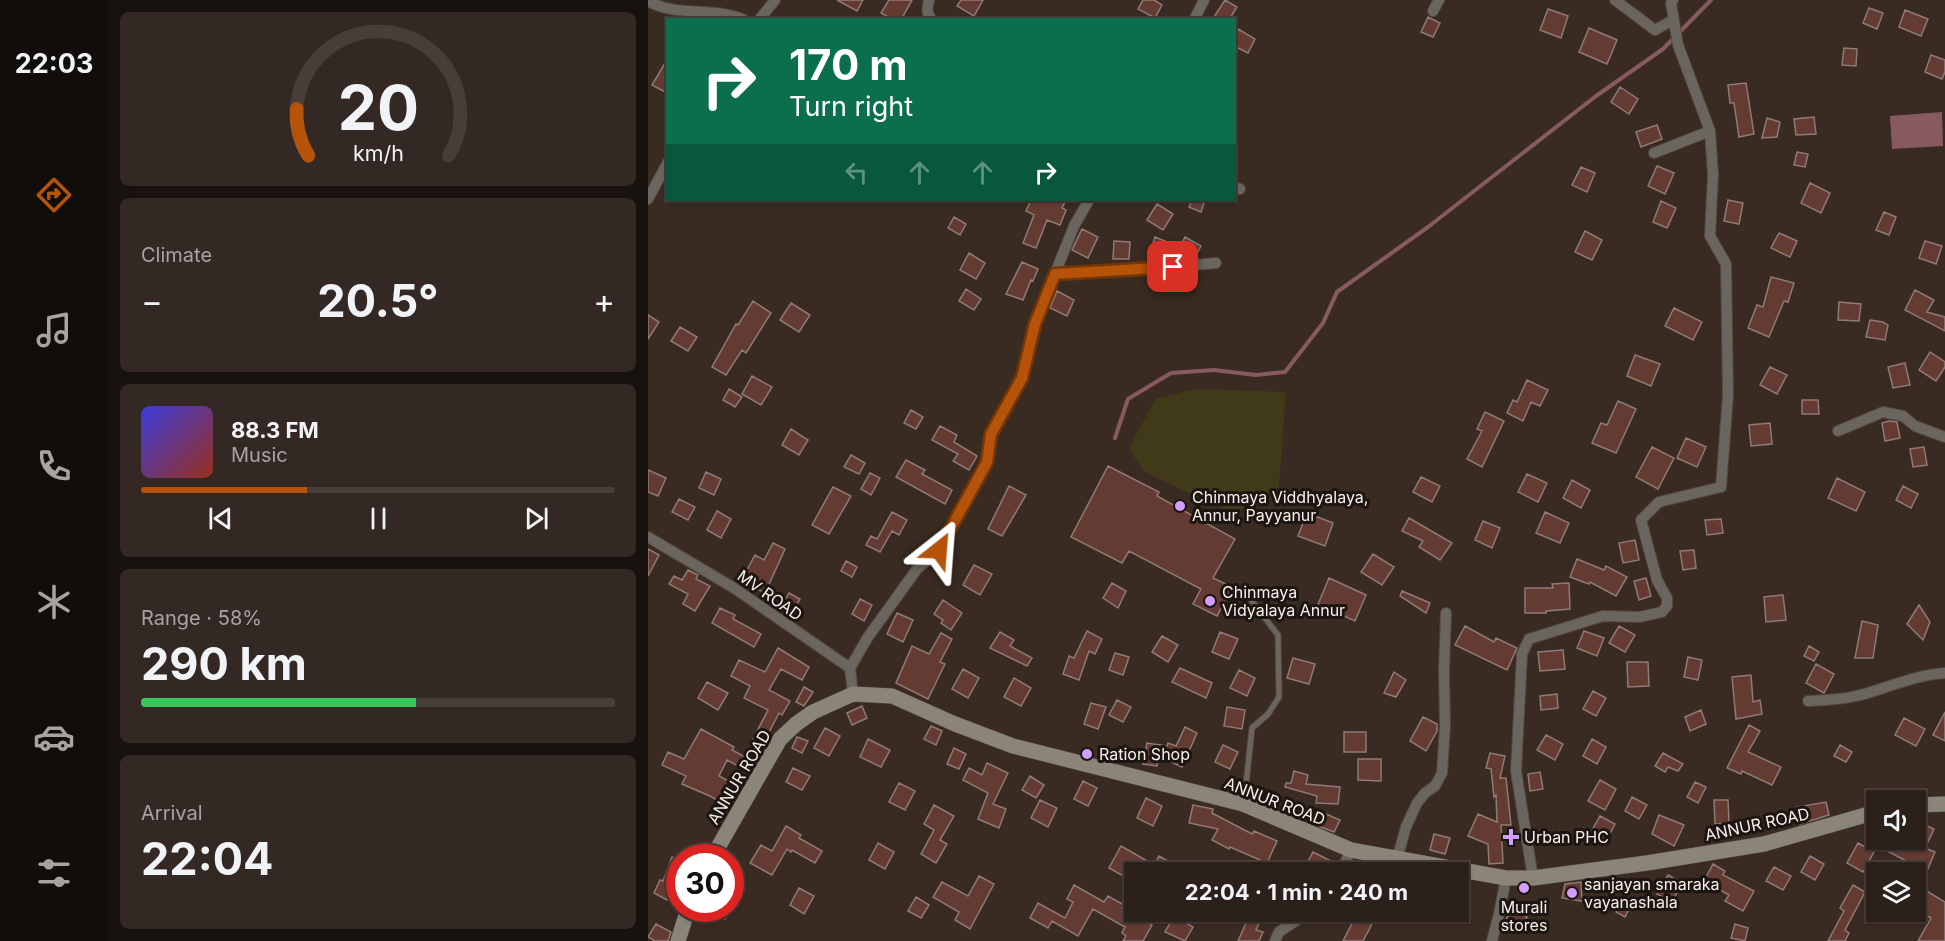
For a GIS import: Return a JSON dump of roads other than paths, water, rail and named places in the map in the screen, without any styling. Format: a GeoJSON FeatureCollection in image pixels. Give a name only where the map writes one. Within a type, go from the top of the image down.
{"type":"FeatureCollection","features":[{"type":"Feature","properties":{"kind":"main road","name":"ANNUR ROAD"},"geometry":{"type":"LineString","coordinates":[[720,844],[780,739],[813,712],[853,694],[892,696],[955,724],[1013,746],[1243,804],[1351,850],[1506,878],[1533,878],[1647,864],[1764,844],[1866,815]]}},
{"type":"Feature","properties":{"kind":"main road"},"geometry":{"type":"LineString","coordinates":[[1926,805],[1945,804]]}},
{"type":"Feature","properties":{"kind":"main road"},"geometry":{"type":"LineString","coordinates":[[678,941],[683,922]]}},
{"type":"Feature","properties":{"kind":"street"},"geometry":{"type":"LineString","coordinates":[[761,18],[775,0]]}},
{"type":"Feature","properties":{"kind":"street"},"geometry":{"type":"LineString","coordinates":[[929,0],[927,9],[931,18]]}},
{"type":"Feature","properties":{"kind":"street"},"geometry":{"type":"LineString","coordinates":[[1195,18],[1204,0]]}},
{"type":"Feature","properties":{"kind":"street"},"geometry":{"type":"LineString","coordinates":[[1433,11],[1438,0]]}},
{"type":"Feature","properties":{"kind":"street"},"geometry":{"type":"LineString","coordinates":[[1615,0],[1655,30],[1674,24]]}},
{"type":"Feature","properties":{"kind":"street"},"geometry":{"type":"LineString","coordinates":[[1533,878],[1516,771],[1522,654],[1529,639],[1603,616],[1639,616],[1662,612],[1667,606],[1667,598],[1657,580],[1641,520],[1659,502],[1721,487],[1728,396],[1726,264],[1710,236],[1713,176],[1710,131],[1678,45],[1671,3],[1673,0]]}},
{"type":"Feature","properties":{"kind":"street"},"geometry":{"type":"LineString","coordinates":[[648,1],[677,10],[734,15],[740,18]]}},
{"type":"Feature","properties":{"kind":"street"},"geometry":{"type":"LineString","coordinates":[[1654,153],[1710,131]]}},
{"type":"Feature","properties":{"kind":"street"},"geometry":{"type":"LineString","coordinates":[[648,199],[666,166]]}},
{"type":"Feature","properties":{"kind":"street"},"geometry":{"type":"LineString","coordinates":[[853,694],[850,668],[867,637],[917,569],[939,550],[987,462],[991,434],[1022,378],[1035,324],[1074,226],[1088,201]]}},
{"type":"Feature","properties":{"kind":"street"},"geometry":{"type":"LineString","coordinates":[[1055,274],[1216,263]]}},
{"type":"Feature","properties":{"kind":"street"},"geometry":{"type":"LineString","coordinates":[[1838,431],[1883,412],[1904,416],[1915,426],[1945,437]]}},
{"type":"Feature","properties":{"kind":"street","name":"MV ROAD"},"geometry":{"type":"LineString","coordinates":[[648,537],[734,588],[850,668]]}},
{"type":"Feature","properties":{"kind":"street"},"geometry":{"type":"LineString","coordinates":[[1397,860],[1417,803],[1425,793],[1436,786],[1442,773],[1445,726],[1446,613]]}},
{"type":"Feature","properties":{"kind":"street"},"geometry":{"type":"LineString","coordinates":[[1808,701],[1836,700],[1868,693],[1899,681],[1945,673]]}},
{"type":"Feature","properties":{"kind":"street"},"geometry":{"type":"LineString","coordinates":[[1345,862],[1351,850]]}},
{"type":"Feature","properties":{"kind":"street"},"geometry":{"type":"LineString","coordinates":[[1492,941],[1500,914],[1506,878]]}},
{"type":"Feature","properties":{"kind":"street"},"geometry":{"type":"LineString","coordinates":[[1275,941],[1279,932],[1294,922]]}},
{"type":"Feature","properties":{"kind":"lane"},"geometry":{"type":"LineString","coordinates":[[1243,804],[1252,728],[1268,714],[1279,697],[1278,635],[1244,591]]}},
{"type":"Feature","properties":{"kind":"waterway"},"geometry":{"type":"LineString","coordinates":[[1115,438],[1128,399],[1171,373],[1214,370],[1256,375],[1285,372],[1323,323],[1337,292],[1428,227],[1596,96],[1663,49],[1711,0]]}},
{"type":"Feature","properties":{"kind":"place","name":"Chinmaya Viddhyalaya, Annur, Payyanur"},"geometry":{"type":"Point","coordinates":[1180,506]}},
{"type":"Feature","properties":{"kind":"place","name":"Chinmaya Vidyalaya Annur"},"geometry":{"type":"Point","coordinates":[1210,601]}},
{"type":"Feature","properties":{"kind":"place","name":"Ration Shop"},"geometry":{"type":"Point","coordinates":[1087,754]}},
{"type":"Feature","properties":{"kind":"place","name":"Urban PHC"},"geometry":{"type":"Point","coordinates":[1511,837]}},
{"type":"Feature","properties":{"kind":"place","name":"Murali stores"},"geometry":{"type":"Point","coordinates":[1524,888]}},
{"type":"Feature","properties":{"kind":"place","name":"sanjayan smaraka vayanashala"},"geometry":{"type":"Point","coordinates":[1572,893]}}]}
